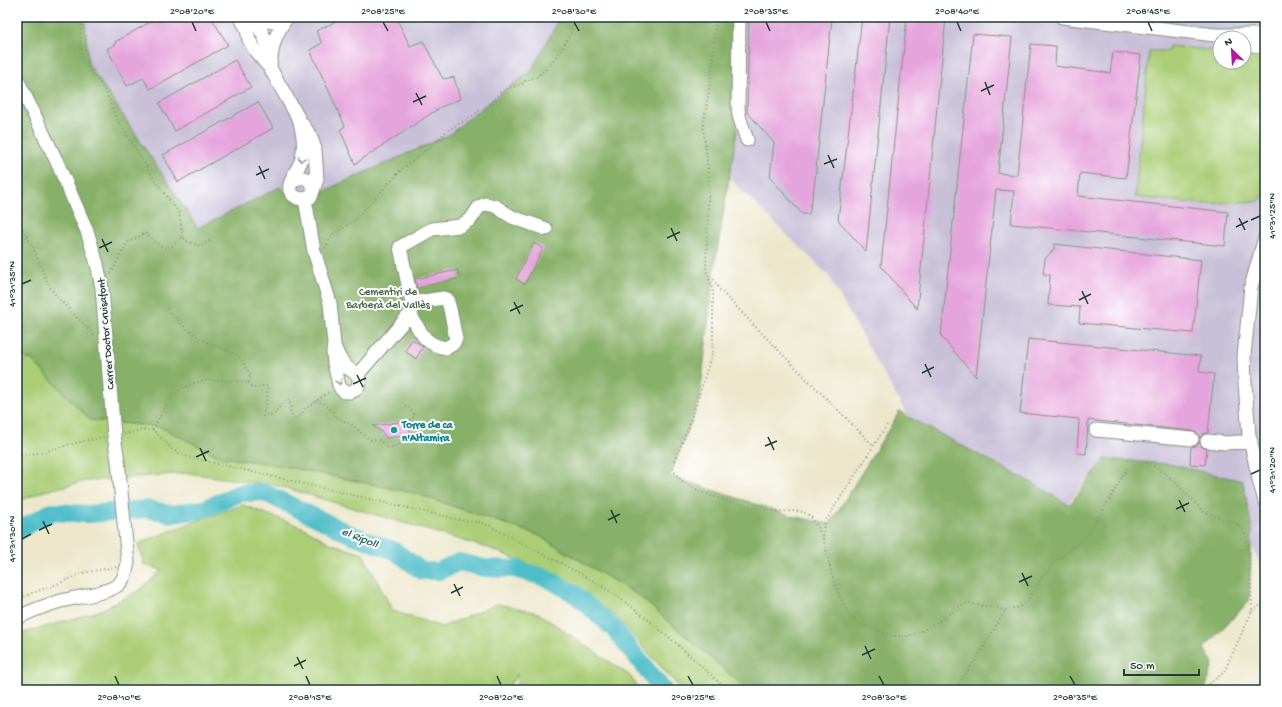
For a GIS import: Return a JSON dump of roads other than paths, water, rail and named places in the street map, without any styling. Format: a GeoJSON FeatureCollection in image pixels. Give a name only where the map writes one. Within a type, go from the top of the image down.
{"type":"FeatureCollection","features":[{"type":"Feature","properties":{"kind":"street"},"geometry":{"type":"LineString","coordinates":[[251,20],[272,22],[287,17]]}},
{"type":"Feature","properties":{"kind":"street"},"geometry":{"type":"LineString","coordinates":[[270,68],[272,47],[279,30],[287,17]]}},
{"type":"Feature","properties":{"kind":"street"},"geometry":{"type":"LineString","coordinates":[[739,17],[738,107],[739,116],[747,140]]}},
{"type":"Feature","properties":{"kind":"street"},"geometry":{"type":"LineString","coordinates":[[1062,17],[1212,36]]}},
{"type":"Feature","properties":{"kind":"street"},"geometry":{"type":"LineString","coordinates":[[251,20],[271,53]]}},
{"type":"Feature","properties":{"kind":"street"},"geometry":{"type":"LineString","coordinates":[[251,20],[250,40],[257,53],[270,68],[300,122],[310,135],[315,149],[317,180],[311,196],[306,199],[296,198],[290,189],[290,183],[302,161],[304,140],[300,122]]}},
{"type":"Feature","properties":{"kind":"street"},"geometry":{"type":"LineString","coordinates":[[1252,36],[1265,35]]}},
{"type":"Feature","properties":{"kind":"street"},"geometry":{"type":"LineString","coordinates":[[1252,45],[1265,47]]}},
{"type":"Feature","properties":{"kind":"street","name":"Carrer Doctor Cruisafont"},"geometry":{"type":"LineString","coordinates":[[17,79],[57,162],[87,231],[97,264],[102,291],[114,436],[118,461],[128,563],[125,577],[118,585],[108,590],[60,601],[17,618]]}},
{"type":"Feature","properties":{"kind":"street"},"geometry":{"type":"LineString","coordinates":[[290,183],[300,177],[305,178],[311,181],[314,188]]}},
{"type":"Feature","properties":{"kind":"street"},"geometry":{"type":"LineString","coordinates":[[306,199],[310,232],[317,262],[330,303],[334,344],[332,352],[334,364],[339,385],[345,392],[351,392],[358,387],[358,374],[411,308],[400,246],[432,229],[460,226],[471,219],[479,207],[485,204],[495,206],[512,217],[546,230]]}},
{"type":"Feature","properties":{"kind":"street"},"geometry":{"type":"LineString","coordinates":[[1265,237],[1251,287],[1244,356],[1244,384],[1251,441],[1265,500]]}},
{"type":"Feature","properties":{"kind":"street"},"geometry":{"type":"LineString","coordinates":[[334,344],[345,367],[358,374]]}},
{"type":"Feature","properties":{"kind":"street"},"geometry":{"type":"LineString","coordinates":[[1096,430],[1192,439]]}},
{"type":"Feature","properties":{"kind":"street"},"geometry":{"type":"LineString","coordinates":[[1208,441],[1226,443],[1251,441]]}},
{"type":"Feature","properties":{"kind":"waterway","name":"el Ripoll"},"geometry":{"type":"LineString","coordinates":[[17,531],[51,512],[89,514],[147,509],[172,514],[204,509],[240,493],[263,492],[350,534],[395,551],[422,571],[439,571],[459,562],[484,568],[515,569],[547,578],[576,595],[613,628],[663,690]]}},
{"type":"Feature","properties":{"kind":"place","name":"Torre de ca n'Altamira"},"geometry":{"type":"Point","coordinates":[394,430]}},
{"type":"Feature","properties":{"kind":"park label","name":"Cementiri de Barberà del Vallès"},"geometry":{"type":"Point","coordinates":[388,297]}}]}
